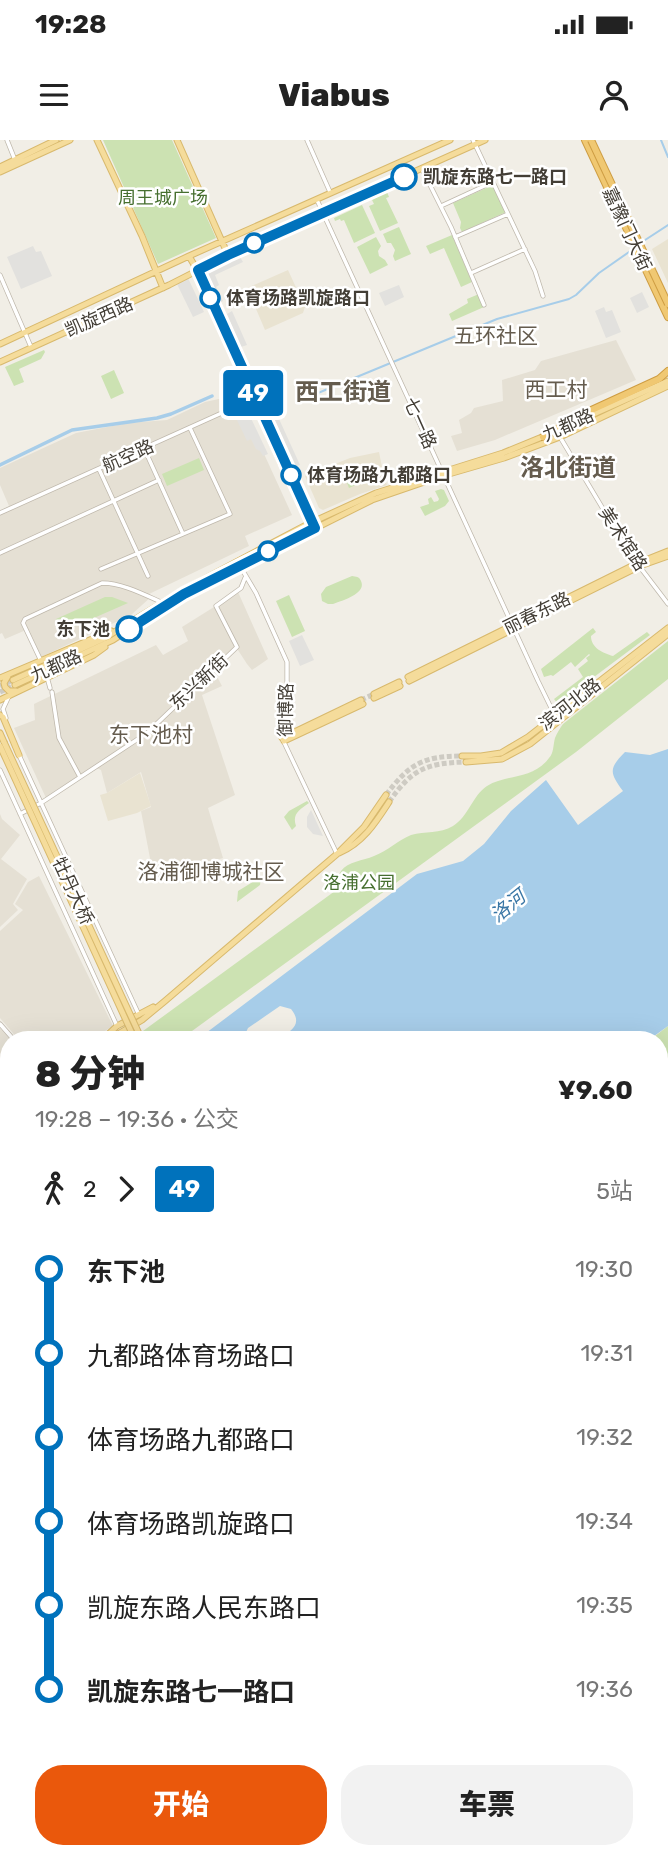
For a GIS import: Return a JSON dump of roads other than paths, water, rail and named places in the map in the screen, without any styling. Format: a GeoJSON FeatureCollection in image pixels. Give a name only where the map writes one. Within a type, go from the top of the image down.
{"type":"FeatureCollection","features":[{"type":"Feature","properties":{"kind":"highway","name":"嘉豫门大街"},"geometry":{"type":"LineString","coordinates":[[584,140],[668,317]]}},
{"type":"Feature","properties":{"kind":"highway","name":"嘉豫门大街"},"geometry":{"type":"LineString","coordinates":[[592,140],[668,306]]}},
{"type":"Feature","properties":{"kind":"highway"},"geometry":{"type":"LineString","coordinates":[[543,436],[585,413],[659,379],[668,370]]}},
{"type":"Feature","properties":{"kind":"main road"},"geometry":{"type":"LineString","coordinates":[[0,169],[56,140]]}},
{"type":"Feature","properties":{"kind":"main road"},"geometry":{"type":"LineString","coordinates":[[0,169],[70,140]]}},
{"type":"Feature","properties":{"kind":"main road"},"geometry":{"type":"LineString","coordinates":[[97,140],[163,288]]}},
{"type":"Feature","properties":{"kind":"main road"},"geometry":{"type":"LineString","coordinates":[[177,140],[228,255]]}},
{"type":"Feature","properties":{"kind":"main road","name":"凯旋西路"},"geometry":{"type":"LineString","coordinates":[[0,344],[189,256],[450,140]]}},
{"type":"Feature","properties":{"kind":"main road","name":"凯旋西路"},"geometry":{"type":"LineString","coordinates":[[0,362],[163,288],[228,255],[422,169],[474,142],[485,140]]}},
{"type":"Feature","properties":{"kind":"main road"},"geometry":{"type":"LineString","coordinates":[[584,140],[668,323]]}},
{"type":"Feature","properties":{"kind":"main road"},"geometry":{"type":"LineString","coordinates":[[189,256],[312,526]]}},
{"type":"Feature","properties":{"kind":"main road","name":"九都路"},"geometry":{"type":"LineString","coordinates":[[443,474],[503,453],[668,381]]}},
{"type":"Feature","properties":{"kind":"main road","name":"九都路"},"geometry":{"type":"LineString","coordinates":[[15,686],[103,639],[183,590],[376,493],[504,458],[560,437],[668,386]]}},
{"type":"Feature","properties":{"kind":"main road","name":"九都路"},"geometry":{"type":"LineString","coordinates":[[15,686],[113,640],[184,594],[312,526]]}},
{"type":"Feature","properties":{"kind":"main road","name":"丽春东路"},"geometry":{"type":"LineString","coordinates":[[408,679],[639,564],[668,554]]}},
{"type":"Feature","properties":{"kind":"main road"},"geometry":{"type":"LineString","coordinates":[[0,678],[124,626]]}},
{"type":"Feature","properties":{"kind":"main road","name":"滨河北路"},"geometry":{"type":"LineString","coordinates":[[466,762],[502,759],[530,744],[556,719],[668,628]]}},
{"type":"Feature","properties":{"kind":"main road","name":"滨河北路"},"geometry":{"type":"LineString","coordinates":[[462,756],[501,753],[556,719],[668,634]]}},
{"type":"Feature","properties":{"kind":"main road"},"geometry":{"type":"LineString","coordinates":[[10,674],[5,679],[5,687],[9,691],[15,686],[47,677],[94,655],[113,640]]}},
{"type":"Feature","properties":{"kind":"main road"},"geometry":{"type":"LineString","coordinates":[[374,696],[399,684]]}},
{"type":"Feature","properties":{"kind":"main road"},"geometry":{"type":"LineString","coordinates":[[0,702],[9,696],[15,686]]}},
{"type":"Feature","properties":{"kind":"main road"},"geometry":{"type":"LineString","coordinates":[[283,740],[362,702]]}},
{"type":"Feature","properties":{"kind":"main road"},"geometry":{"type":"LineString","coordinates":[[0,715],[3,716],[19,755]]}},
{"type":"Feature","properties":{"kind":"main road"},"geometry":{"type":"LineString","coordinates":[[0,733],[2,744]]}},
{"type":"Feature","properties":{"kind":"main road","name":"牡丹大桥"},"geometry":{"type":"LineString","coordinates":[[2,744],[131,1031]]}},
{"type":"Feature","properties":{"kind":"main road","name":"牡丹大桥"},"geometry":{"type":"LineString","coordinates":[[2,744],[138,1031]]}},
{"type":"Feature","properties":{"kind":"main road"},"geometry":{"type":"LineString","coordinates":[[115,1031],[165,1001],[337,854],[352,848],[373,827],[388,799]]}},
{"type":"Feature","properties":{"kind":"main road"},"geometry":{"type":"LineString","coordinates":[[116,1031],[119,1028]]}},
{"type":"Feature","properties":{"kind":"street"},"geometry":{"type":"LineString","coordinates":[[7,140],[15,159]]}},
{"type":"Feature","properties":{"kind":"street"},"geometry":{"type":"LineString","coordinates":[[307,140],[331,194]]}},
{"type":"Feature","properties":{"kind":"street"},"geometry":{"type":"LineString","coordinates":[[474,142],[535,271],[543,296]]}},
{"type":"Feature","properties":{"kind":"street"},"geometry":{"type":"LineString","coordinates":[[422,169],[484,305]]}},
{"type":"Feature","properties":{"kind":"street"},"geometry":{"type":"LineString","coordinates":[[441,206],[494,182]]}},
{"type":"Feature","properties":{"kind":"street","name":"七一路"},"geometry":{"type":"LineString","coordinates":[[317,200],[556,719]]}},
{"type":"Feature","properties":{"kind":"street"},"geometry":{"type":"LineString","coordinates":[[455,237],[508,214]]}},
{"type":"Feature","properties":{"kind":"street"},"geometry":{"type":"LineString","coordinates":[[471,273],[524,248]]}},
{"type":"Feature","properties":{"kind":"street"},"geometry":{"type":"LineString","coordinates":[[0,278],[31,347]]}},
{"type":"Feature","properties":{"kind":"street","name":"航空路"},"geometry":{"type":"LineString","coordinates":[[0,513],[254,399]]}},
{"type":"Feature","properties":{"kind":"street"},"geometry":{"type":"LineString","coordinates":[[102,569],[230,514],[190,428]]}},
{"type":"Feature","properties":{"kind":"street","name":"美术馆路"},"geometry":{"type":"LineString","coordinates":[[560,437],[630,554],[668,604]]}},
{"type":"Feature","properties":{"kind":"street"},"geometry":{"type":"LineString","coordinates":[[144,448],[183,534]]}},
{"type":"Feature","properties":{"kind":"street"},"geometry":{"type":"LineString","coordinates":[[99,469],[149,576]]}},
{"type":"Feature","properties":{"kind":"street"},"geometry":{"type":"LineString","coordinates":[[0,553],[159,480]]}},
{"type":"Feature","properties":{"kind":"street","name":"御博路"},"geometry":{"type":"LineString","coordinates":[[240,566],[256,593],[287,662],[283,740],[337,854]]}},
{"type":"Feature","properties":{"kind":"street","name":"东兴新街"},"geometry":{"type":"LineString","coordinates":[[20,814],[147,733],[237,647],[216,606],[241,588],[245,578]]}},
{"type":"Feature","properties":{"kind":"street"},"geometry":{"type":"LineString","coordinates":[[41,661],[23,623],[25,619],[102,583],[122,586],[163,603]]}},
{"type":"Feature","properties":{"kind":"street"},"geometry":{"type":"LineString","coordinates":[[47,677],[59,738],[80,777]]}},
{"type":"Feature","properties":{"kind":"street"},"geometry":{"type":"LineString","coordinates":[[9,696],[3,713],[19,755],[141,1017]]}},
{"type":"Feature","properties":{"kind":"street"},"geometry":{"type":"LineString","coordinates":[[0,770],[119,1028]]}},
{"type":"Feature","properties":{"kind":"water","name":"洛河"},"geometry":{"type":"Polygon","coordinates":[[[668,749],[668,1026],[661,1031],[291,1031],[296,1023],[294,1014],[291,1009],[280,1006],[247,1031],[209,1031],[417,874],[463,861],[484,844],[511,811],[546,780],[578,825],[623,791],[615,780],[613,767],[625,752],[650,755],[668,749]]]}},
{"type":"Feature","properties":{"kind":"waterway"},"geometry":{"type":"LineString","coordinates":[[661,140],[668,157]]}},
{"type":"Feature","properties":{"kind":"waterway"},"geometry":{"type":"LineString","coordinates":[[642,242],[668,225]]}},
{"type":"Feature","properties":{"kind":"waterway"},"geometry":{"type":"LineString","coordinates":[[314,393],[497,319],[569,299],[629,252]]}},
{"type":"Feature","properties":{"kind":"waterway"},"geometry":{"type":"LineString","coordinates":[[0,465],[72,430],[157,418],[212,396]]}},
{"type":"Feature","properties":{"kind":"tunnel"},"geometry":{"type":"LineString","coordinates":[[0,686],[13,680]]}},
{"type":"Feature","properties":{"kind":"tunnel"},"geometry":{"type":"LineString","coordinates":[[0,692],[15,685]]}},
{"type":"Feature","properties":{"kind":"tunnel"},"geometry":{"type":"LineString","coordinates":[[361,700],[374,694]]}},
{"type":"Feature","properties":{"kind":"tunnel"},"geometry":{"type":"LineString","coordinates":[[386,795],[402,776],[418,764],[437,758],[462,756]]}},
{"type":"Feature","properties":{"kind":"tunnel"},"geometry":{"type":"LineString","coordinates":[[389,802],[405,782],[421,770],[440,764],[466,762]]}},
{"type":"Feature","properties":{"kind":"place","name":"凯旋东路七一路口"},"geometry":{"type":"Point","coordinates":[404,177]}},
{"type":"Feature","properties":{"kind":"place","name":"体育场路凯旋路口"},"geometry":{"type":"Point","coordinates":[210,298]}},
{"type":"Feature","properties":{"kind":"place","name":"体育场路九都路口"},"geometry":{"type":"Point","coordinates":[291,475]}},
{"type":"Feature","properties":{"kind":"place","name":"东下池"},"geometry":{"type":"Point","coordinates":[129,629]}},
{"type":"Feature","properties":{"kind":"district","name":"五环社区"},"geometry":{"type":"Point","coordinates":[496,335]}},
{"type":"Feature","properties":{"kind":"district","name":"西工村"},"geometry":{"type":"Point","coordinates":[556,389]}},
{"type":"Feature","properties":{"kind":"district","name":"西工街道"},"geometry":{"type":"Point","coordinates":[343,392]}},
{"type":"Feature","properties":{"kind":"district","name":"洛北街道"},"geometry":{"type":"Point","coordinates":[568,468]}},
{"type":"Feature","properties":{"kind":"district","name":"东下池村"},"geometry":{"type":"Point","coordinates":[151,734]}},
{"type":"Feature","properties":{"kind":"district","name":"洛浦御博城社区"},"geometry":{"type":"Point","coordinates":[211,871]}},
{"type":"Feature","properties":{"kind":"park label","name":"周王城广场"},"geometry":{"type":"Point","coordinates":[163,198]}},
{"type":"Feature","properties":{"kind":"park label","name":"洛浦公园"},"geometry":{"type":"Point","coordinates":[359,883]}}]}
